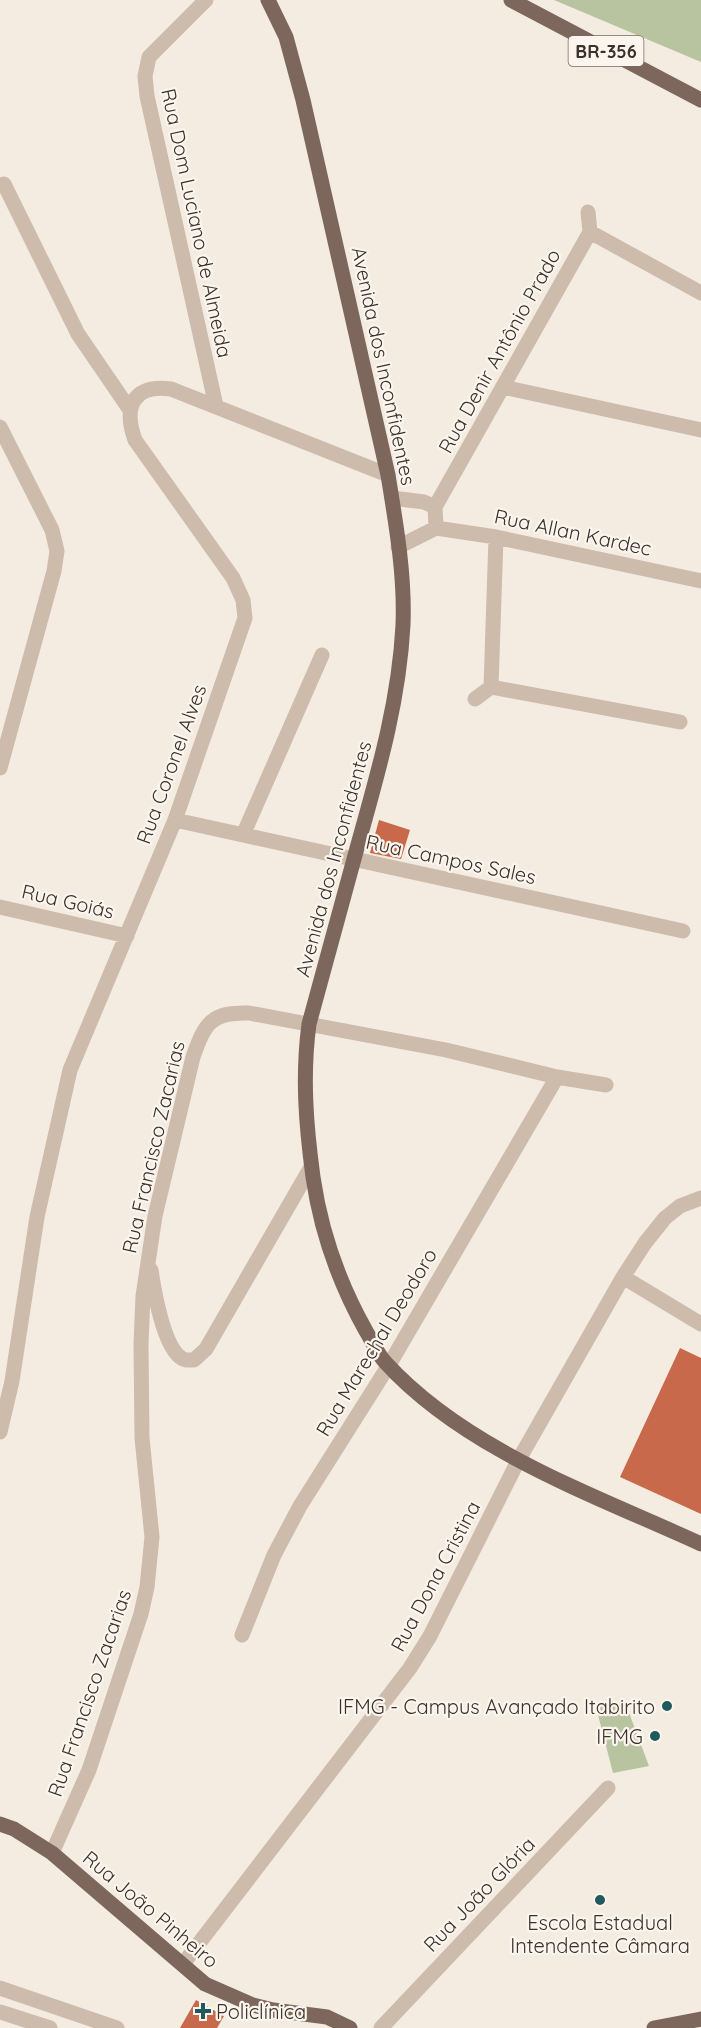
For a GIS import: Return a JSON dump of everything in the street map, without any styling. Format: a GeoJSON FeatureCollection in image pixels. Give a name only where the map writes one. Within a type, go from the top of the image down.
{"type":"FeatureCollection","features":[{"type":"Feature","properties":{"kind":"main road","name":"Avenida dos Inconfidentes"},"geometry":{"type":"LineString","coordinates":[[268,0],[286,37],[303,100],[388,475],[402,576],[403,623],[399,675],[387,743],[309,1024],[304,1057],[304,1089],[311,1167],[327,1243],[348,1298],[383,1360],[418,1395],[465,1429],[518,1461],[701,1544]]}},
{"type":"Feature","properties":{"kind":"main road","name":"BR-356"},"geometry":{"type":"LineString","coordinates":[[511,0],[701,100]]}},
{"type":"Feature","properties":{"kind":"main road","name":"Rua João Pinheiro"},"geometry":{"type":"LineString","coordinates":[[0,1824],[14,1829],[52,1853],[205,1984],[230,1997],[273,2010],[327,2017],[350,2028]]}},
{"type":"Feature","properties":{"kind":"main road"},"geometry":{"type":"LineString","coordinates":[[654,2028],[701,2019]]}},
{"type":"Feature","properties":{"kind":"street","name":"Rua Dom Luciano de Almeida"},"geometry":{"type":"LineString","coordinates":[[206,0],[149,57],[145,76],[147,96],[216,406]]}},
{"type":"Feature","properties":{"kind":"street"},"geometry":{"type":"LineString","coordinates":[[4,184],[78,334],[130,410]]}},
{"type":"Feature","properties":{"kind":"street"},"geometry":{"type":"LineString","coordinates":[[588,212],[590,232],[701,293]]}},
{"type":"Feature","properties":{"kind":"street","name":"Rua Denir Antônio Prado"},"geometry":{"type":"LineString","coordinates":[[435,507],[590,232]]}},
{"type":"Feature","properties":{"kind":"street"},"geometry":{"type":"LineString","coordinates":[[130,410],[136,396],[147,389],[157,387],[171,389],[388,475]]}},
{"type":"Feature","properties":{"kind":"street"},"geometry":{"type":"LineString","coordinates":[[503,387],[701,430]]}},
{"type":"Feature","properties":{"kind":"street","name":"Rua Coronel Alves"},"geometry":{"type":"LineString","coordinates":[[0,1432],[12,1381],[37,1217],[70,1070],[175,820],[244,626],[244,604],[233,578],[135,440],[129,419],[130,410]]}},
{"type":"Feature","properties":{"kind":"street"},"geometry":{"type":"LineString","coordinates":[[0,427],[52,530],[57,551],[54,571],[0,768]]}},
{"type":"Feature","properties":{"kind":"street"},"geometry":{"type":"LineString","coordinates":[[392,498],[424,502],[435,507],[436,528],[398,547]]}},
{"type":"Feature","properties":{"kind":"street","name":"Rua Allan Kardec"},"geometry":{"type":"LineString","coordinates":[[436,528],[496,537],[701,581]]}},
{"type":"Feature","properties":{"kind":"street"},"geometry":{"type":"LineString","coordinates":[[491,687],[496,537]]}},
{"type":"Feature","properties":{"kind":"street"},"geometry":{"type":"LineString","coordinates":[[243,835],[322,656]]}},
{"type":"Feature","properties":{"kind":"street"},"geometry":{"type":"LineString","coordinates":[[475,699],[491,687],[680,722]]}},
{"type":"Feature","properties":{"kind":"street","name":"Rua Campos Sales"},"geometry":{"type":"LineString","coordinates":[[175,820],[683,932]]}},
{"type":"Feature","properties":{"kind":"street","name":"Rua Goiás"},"geometry":{"type":"LineString","coordinates":[[0,907],[127,936]]}},
{"type":"Feature","properties":{"kind":"street","name":"Rua Francisco Zacarias"},"geometry":{"type":"LineString","coordinates":[[52,1853],[88,1770],[116,1691],[141,1614],[149,1572],[152,1537],[142,1437],[143,1296],[155,1215],[193,1057],[207,1023],[218,1016],[249,1013],[446,1050],[557,1077],[606,1085]]}},
{"type":"Feature","properties":{"kind":"street","name":"Rua Marechal Deodoro"},"geometry":{"type":"LineString","coordinates":[[242,1635],[274,1556],[300,1506],[389,1365],[557,1077]]}},
{"type":"Feature","properties":{"kind":"street"},"geometry":{"type":"LineString","coordinates":[[148,1252],[159,1310],[167,1335],[180,1358],[194,1360],[206,1349],[311,1167]]}},
{"type":"Feature","properties":{"kind":"street","name":"Rua Dona Cristina"},"geometry":{"type":"LineString","coordinates":[[183,1964],[410,1668],[430,1636],[518,1461],[623,1277],[645,1242],[665,1218],[680,1206],[701,1198]]}},
{"type":"Feature","properties":{"kind":"street"},"geometry":{"type":"LineString","coordinates":[[623,1277],[701,1324]]}},
{"type":"Feature","properties":{"kind":"street","name":"Rua João Glória"},"geometry":{"type":"LineString","coordinates":[[381,2028],[608,1788]]}},
{"type":"Feature","properties":{"kind":"street"},"geometry":{"type":"LineString","coordinates":[[0,1988],[117,2028]]}},
{"type":"Feature","properties":{"kind":"street"},"geometry":{"type":"LineString","coordinates":[[0,2012],[50,2028]]}},
{"type":"Feature","properties":{"kind":"green space"},"geometry":{"type":"Polygon","coordinates":[[[554,0],[701,0],[701,62],[554,0]]]}},
{"type":"Feature","properties":{"kind":"green space"},"geometry":{"type":"Polygon","coordinates":[[[625,1702],[649,1766],[613,1773],[596,1707],[625,1702]]]}},
{"type":"Feature","properties":{"kind":"building"},"geometry":{"type":"Polygon","coordinates":[[[379,820],[410,830],[401,859],[370,853],[379,820]]]}},
{"type":"Feature","properties":{"kind":"building"},"geometry":{"type":"Polygon","coordinates":[[[680,1348],[701,1358],[701,1514],[620,1477],[680,1348]]]}},
{"type":"Feature","properties":{"kind":"building"},"geometry":{"type":"Polygon","coordinates":[[[196,2000],[224,2016],[217,2028],[180,2028],[196,2000]]]}},
{"type":"Feature","properties":{"kind":"place","name":"IFMG - Campus Avançado Itabirito"},"geometry":{"type":"Point","coordinates":[667,1706]}},
{"type":"Feature","properties":{"kind":"place","name":"IFMG"},"geometry":{"type":"Point","coordinates":[655,1736]}},
{"type":"Feature","properties":{"kind":"place","name":"Escola Estadual Intendente Câmara"},"geometry":{"type":"Point","coordinates":[600,1900]}},
{"type":"Feature","properties":{"kind":"place","name":"Policlínica"},"geometry":{"type":"Point","coordinates":[203,2011]}}]}
